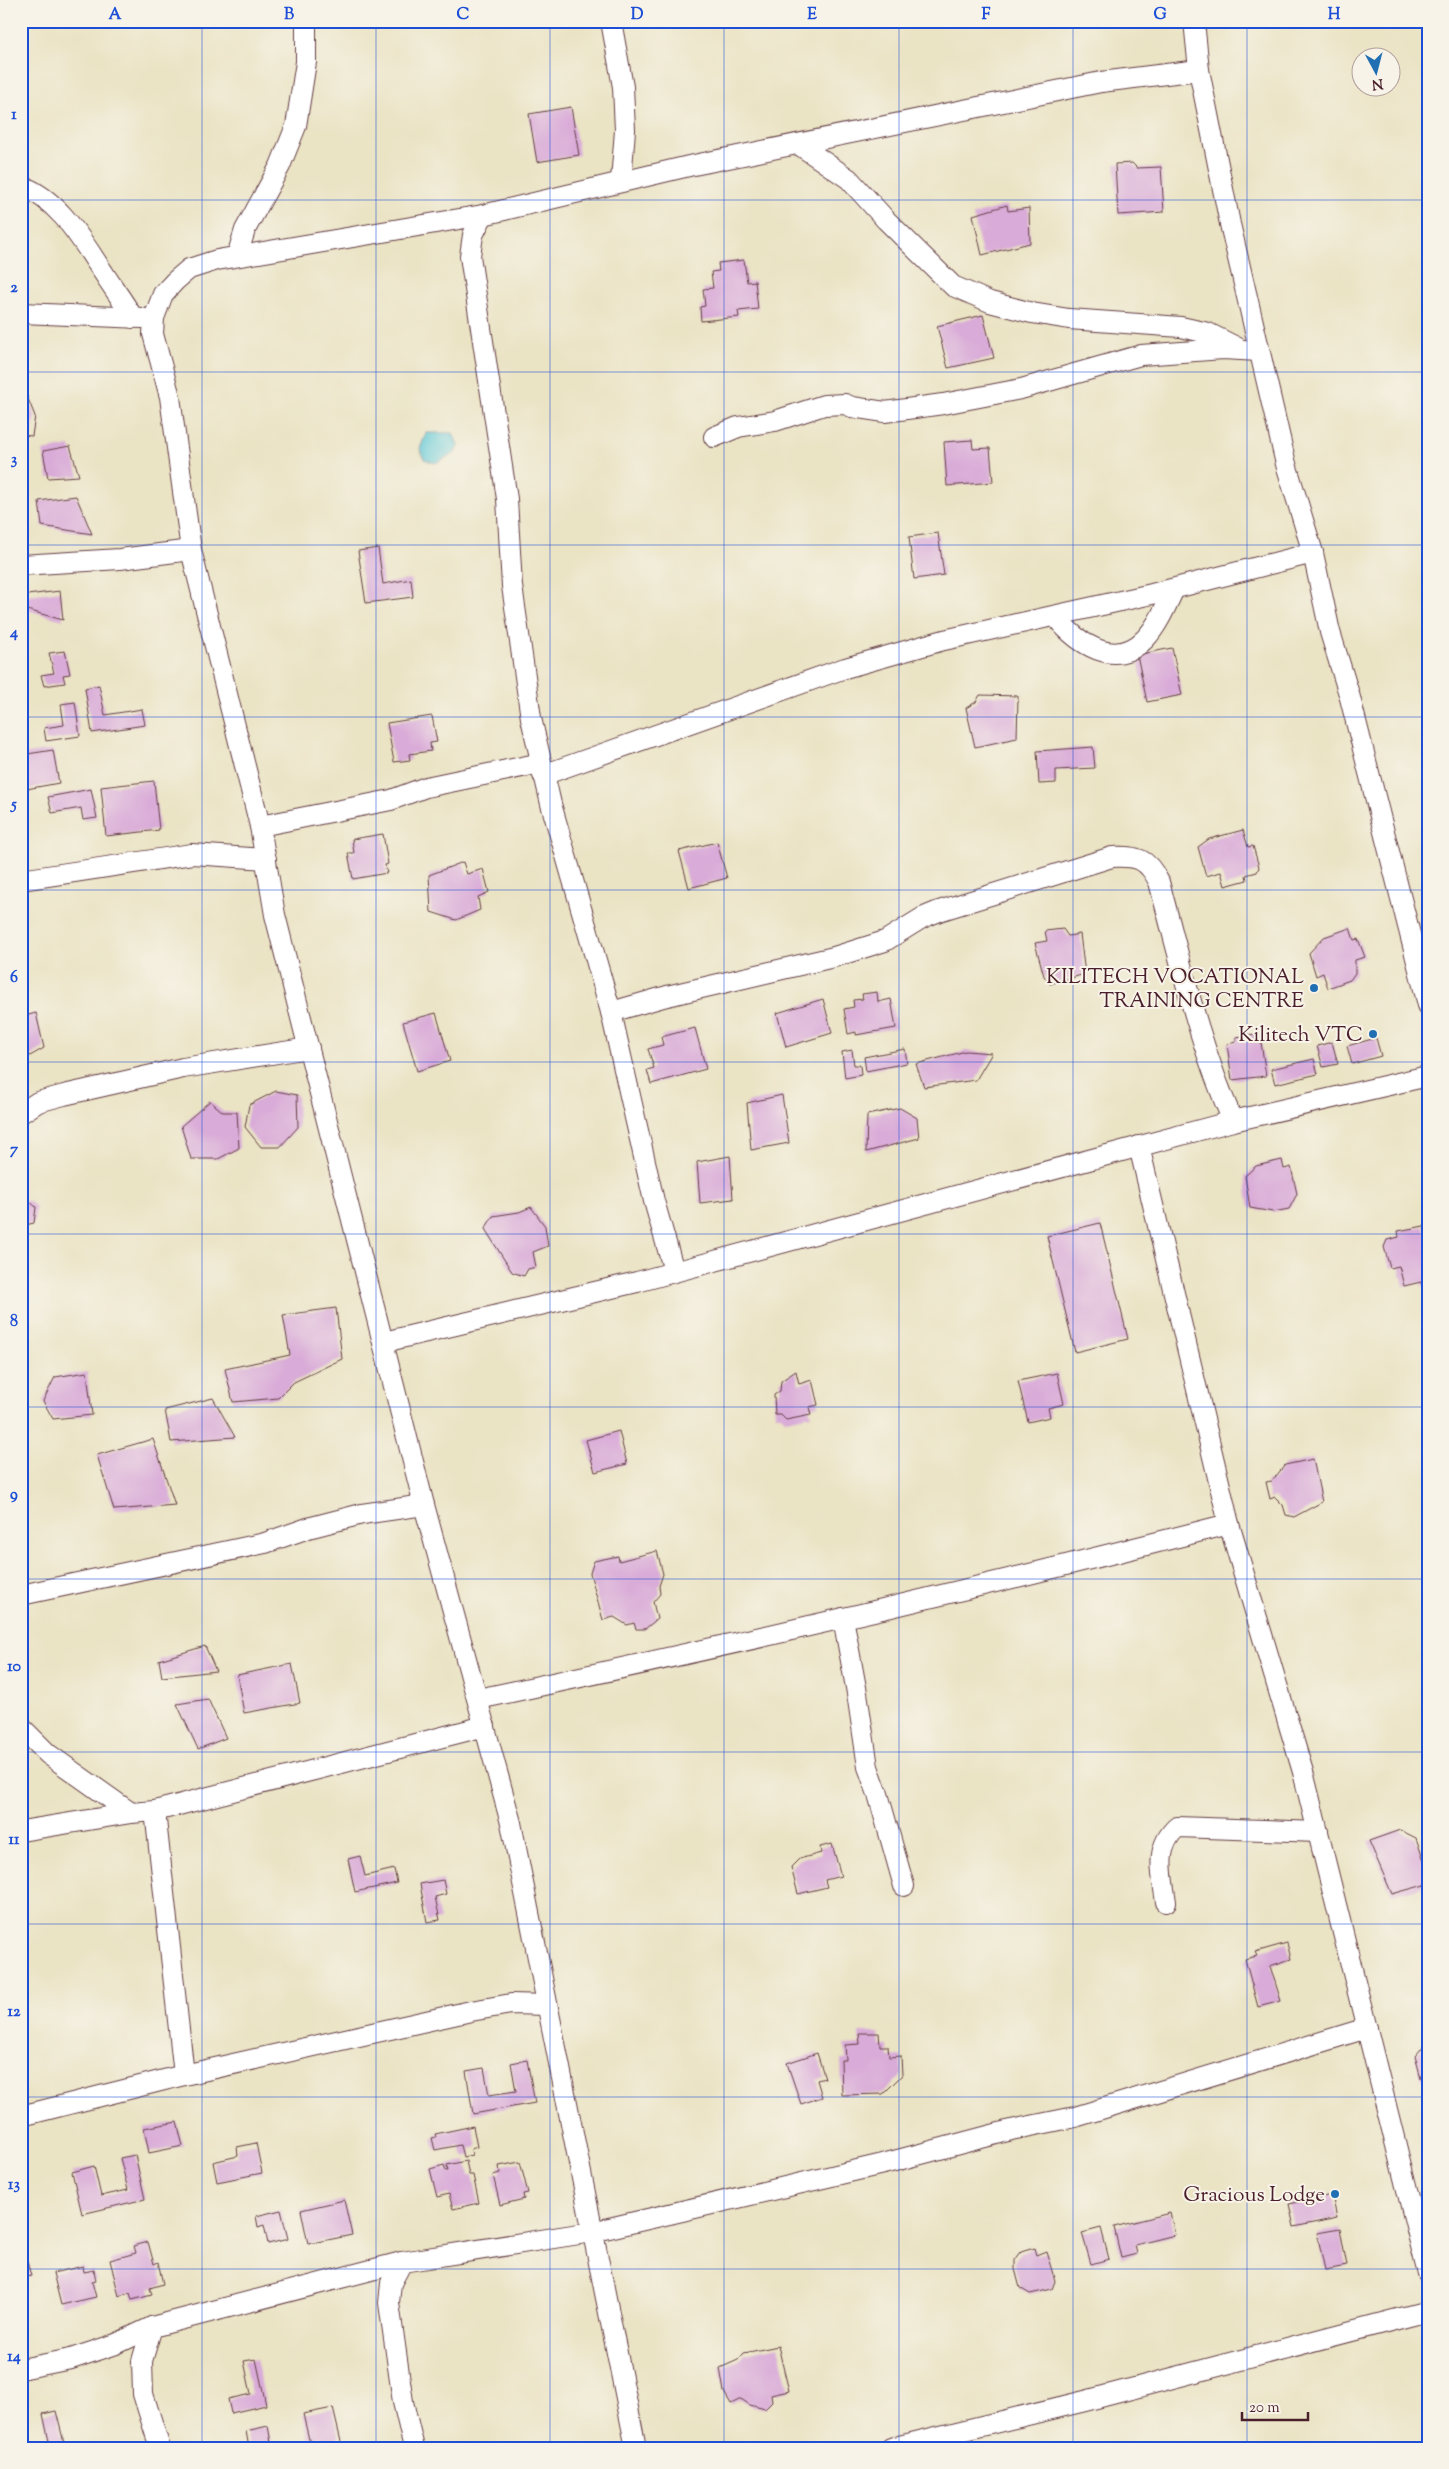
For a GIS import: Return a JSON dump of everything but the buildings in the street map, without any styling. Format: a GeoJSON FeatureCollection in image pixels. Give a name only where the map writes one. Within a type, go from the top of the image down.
{"type":"FeatureCollection","features":[{"type":"Feature","properties":{"kind":"street"},"geometry":{"type":"LineString","coordinates":[[237,256],[245,230],[280,166],[296,126],[306,62],[306,21]]}},
{"type":"Feature","properties":{"kind":"street"},"geometry":{"type":"LineString","coordinates":[[611,21],[623,87],[625,130],[621,181]]}},
{"type":"Feature","properties":{"kind":"street"},"geometry":{"type":"LineString","coordinates":[[1194,21],[1199,70],[1230,224],[1250,350],[1313,553],[1330,632],[1349,694],[1428,1005]]}},
{"type":"Feature","properties":{"kind":"street"},"geometry":{"type":"LineString","coordinates":[[636,2448],[510,1823],[424,1505],[275,914],[260,826],[191,550],[170,397],[153,334],[154,318],[163,294],[189,269],[237,256],[278,251],[483,215],[621,181],[1102,82],[1199,70]]}},
{"type":"Feature","properties":{"kind":"street"},"geometry":{"type":"LineString","coordinates":[[798,144],[849,179],[886,220],[953,286],[990,302],[1032,313],[1069,319],[1181,327],[1208,333],[1250,350]]}},
{"type":"Feature","properties":{"kind":"street"},"geometry":{"type":"LineString","coordinates":[[21,186],[44,198],[65,218],[124,301],[133,318]]}},
{"type":"Feature","properties":{"kind":"street"},"geometry":{"type":"LineString","coordinates":[[483,215],[473,235],[470,256],[507,499],[512,586],[531,718],[542,769],[611,1012],[654,1201],[674,1271]]}},
{"type":"Feature","properties":{"kind":"street"},"geometry":{"type":"LineString","coordinates":[[21,313],[154,318]]}},
{"type":"Feature","properties":{"kind":"street"},"geometry":{"type":"LineString","coordinates":[[714,437],[738,427],[775,421],[824,405],[844,404],[852,408],[885,412],[906,410],[1021,389],[1141,355],[1250,350]]}},
{"type":"Feature","properties":{"kind":"street"},"geometry":{"type":"LineString","coordinates":[[21,565],[120,559],[191,550]]}},
{"type":"Feature","properties":{"kind":"street"},"geometry":{"type":"LineString","coordinates":[[260,826],[391,800],[442,783],[542,769],[845,668],[944,640],[1012,624],[1056,617],[1313,553]]}},
{"type":"Feature","properties":{"kind":"street"},"geometry":{"type":"LineString","coordinates":[[1056,617],[1075,638],[1086,646],[1101,651],[1124,650],[1144,639],[1164,611],[1174,589]]}},
{"type":"Feature","properties":{"kind":"street"},"geometry":{"type":"LineString","coordinates":[[21,880],[192,854],[266,859]]}},
{"type":"Feature","properties":{"kind":"street"},"geometry":{"type":"LineString","coordinates":[[611,1012],[676,993],[834,957],[885,940],[922,918],[939,911],[1112,857],[1129,856],[1144,860],[1153,870],[1159,882],[1206,1055],[1233,1121]]}},
{"type":"Feature","properties":{"kind":"street"},"geometry":{"type":"LineString","coordinates":[[21,1113],[38,1102],[183,1068],[309,1048]]}},
{"type":"Feature","properties":{"kind":"street"},"geometry":{"type":"LineString","coordinates":[[384,1342],[674,1271],[1233,1121],[1428,1076]]}},
{"type":"Feature","properties":{"kind":"street"},"geometry":{"type":"LineString","coordinates":[[1139,1146],[1229,1524],[1303,1772],[1428,2274]]}},
{"type":"Feature","properties":{"kind":"street"},"geometry":{"type":"LineString","coordinates":[[21,1595],[266,1543],[308,1528],[362,1514],[424,1505]]}},
{"type":"Feature","properties":{"kind":"street"},"geometry":{"type":"LineString","coordinates":[[478,1699],[684,1655],[843,1618],[1100,1557],[1229,1524]]}},
{"type":"Feature","properties":{"kind":"street"},"geometry":{"type":"LineString","coordinates":[[843,1618],[868,1767],[878,1794],[904,1886]]}},
{"type":"Feature","properties":{"kind":"street"},"geometry":{"type":"LineString","coordinates":[[21,1830],[155,1811],[485,1726]]}},
{"type":"Feature","properties":{"kind":"street"},"geometry":{"type":"LineString","coordinates":[[21,1727],[48,1754],[131,1813]]}},
{"type":"Feature","properties":{"kind":"street"},"geometry":{"type":"LineString","coordinates":[[155,1811],[184,2075]]}},
{"type":"Feature","properties":{"kind":"street"},"geometry":{"type":"LineString","coordinates":[[1166,1902],[1160,1858],[1164,1843],[1177,1827],[1318,1832]]}},
{"type":"Feature","properties":{"kind":"street"},"geometry":{"type":"LineString","coordinates":[[21,2116],[184,2075],[471,2011],[511,2004],[547,2005]]}},
{"type":"Feature","properties":{"kind":"street"},"geometry":{"type":"LineString","coordinates":[[21,2369],[71,2359],[116,2344],[152,2327],[402,2262],[592,2232],[883,2164],[1011,2130],[1075,2117],[1366,2028]]}},
{"type":"Feature","properties":{"kind":"street"},"geometry":{"type":"LineString","coordinates":[[402,2262],[391,2283],[389,2303],[403,2402],[414,2448]]}},
{"type":"Feature","properties":{"kind":"street"},"geometry":{"type":"LineString","coordinates":[[891,2448],[1084,2401],[1428,2311]]}},
{"type":"Feature","properties":{"kind":"street"},"geometry":{"type":"LineString","coordinates":[[152,2327],[142,2361],[143,2394],[160,2448]]}},
{"type":"Feature","properties":{"kind":"water"},"geometry":{"type":"Polygon","coordinates":[[[426,433],[453,433],[458,445],[455,453],[435,463],[424,459],[420,449],[426,433]]]}},
{"type":"Feature","properties":{"kind":"place","name":"KILITECH VOCATIONAL TRAINING CENTRE"},"geometry":{"type":"Point","coordinates":[1314,988]}},
{"type":"Feature","properties":{"kind":"place","name":"Kilitech VTC"},"geometry":{"type":"Point","coordinates":[1373,1034]}},
{"type":"Feature","properties":{"kind":"place","name":"Gracious Lodge"},"geometry":{"type":"Point","coordinates":[1335,2194]}}]}
